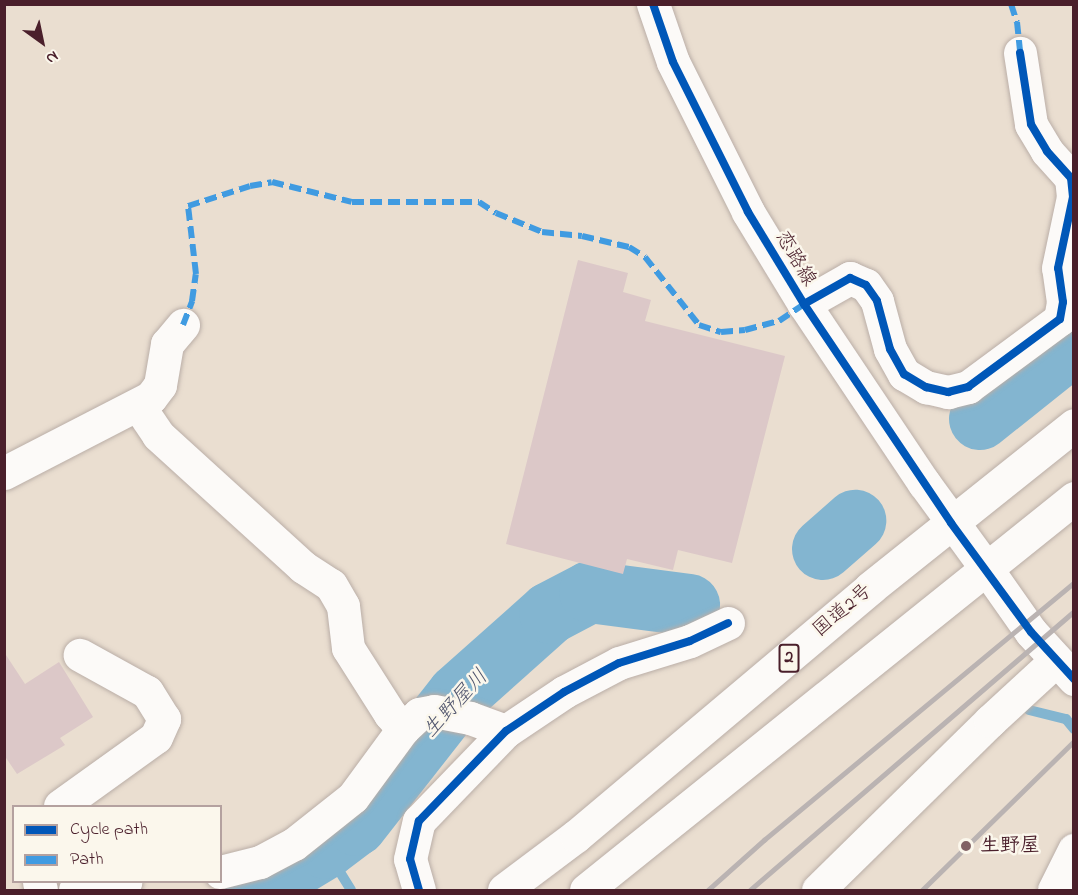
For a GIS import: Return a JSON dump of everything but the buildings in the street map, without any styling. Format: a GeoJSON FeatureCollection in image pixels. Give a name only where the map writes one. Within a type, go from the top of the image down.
{"type":"FeatureCollection","features":[{"type":"Feature","properties":{"kind":"main road","name":"恋路線"},"geometry":{"type":"LineString","coordinates":[[653,4],[673,62],[747,212],[804,304],[951,523],[1031,632],[1065,670]]}},
{"type":"Feature","properties":{"kind":"main road"},"geometry":{"type":"LineString","coordinates":[[804,304],[850,278],[866,285],[877,301],[890,349],[903,374],[926,387],[948,392],[968,387],[1059,319],[1063,302],[1058,268],[1072,197],[1071,178],[1047,151],[1031,124],[1020,53]]}},
{"type":"Feature","properties":{"kind":"main road"},"geometry":{"type":"LineString","coordinates":[[4,473],[151,397],[160,385],[166,344],[183,325]]}},
{"type":"Feature","properties":{"kind":"main road"},"geometry":{"type":"LineString","coordinates":[[138,405],[158,435],[303,567],[331,585],[343,606],[348,648],[390,714],[404,729]]}},
{"type":"Feature","properties":{"kind":"main road","name":"国道2号"},"geometry":{"type":"LineString","coordinates":[[504,891],[576,836],[870,588],[1074,425]]}},
{"type":"Feature","properties":{"kind":"main road"},"geometry":{"type":"LineString","coordinates":[[586,891],[1074,498]]}},
{"type":"Feature","properties":{"kind":"main road"},"geometry":{"type":"LineString","coordinates":[[419,891],[410,860],[419,821],[506,731],[564,693],[619,663],[690,641],[728,623]]}},
{"type":"Feature","properties":{"kind":"main road"},"geometry":{"type":"LineString","coordinates":[[63,805],[156,737],[164,719],[147,692],[80,655]]}},
{"type":"Feature","properties":{"kind":"main road"},"geometry":{"type":"LineString","coordinates":[[818,891],[990,720],[1065,670]]}},
{"type":"Feature","properties":{"kind":"main road"},"geometry":{"type":"LineString","coordinates":[[222,872],[260,862],[294,844],[353,797],[404,729],[419,714],[434,711],[470,718],[506,731]]}},
{"type":"Feature","properties":{"kind":"main road"},"geometry":{"type":"LineString","coordinates":[[1054,891],[1074,850]]}},
{"type":"Feature","properties":{"kind":"main road"},"geometry":{"type":"LineString","coordinates":[[75,891],[119,883]]}},
{"type":"Feature","properties":{"kind":"waterway","name":"生野屋川"},"geometry":{"type":"LineString","coordinates":[[980,419],[1074,344]]}},
{"type":"Feature","properties":{"kind":"waterway","name":"生野屋川"},"geometry":{"type":"LineString","coordinates":[[823,549],[855,521]]}},
{"type":"Feature","properties":{"kind":"waterway","name":"生野屋川"},"geometry":{"type":"LineString","coordinates":[[256,890],[325,848],[356,825],[458,695],[550,613],[590,592],[689,605]]}},
{"type":"Feature","properties":{"kind":"waterway"},"geometry":{"type":"LineString","coordinates":[[1029,710],[1066,719],[1074,729]]}},
{"type":"Feature","properties":{"kind":"waterway"},"geometry":{"type":"LineString","coordinates":[[325,848],[351,890]]}},
{"type":"Feature","properties":{"kind":"railway"},"geometry":{"type":"LineString","coordinates":[[708,890],[764,840],[1074,583]]}},
{"type":"Feature","properties":{"kind":"railway"},"geometry":{"type":"LineString","coordinates":[[750,890],[1074,611]]}},
{"type":"Feature","properties":{"kind":"railway"},"geometry":{"type":"LineString","coordinates":[[922,890],[1074,741]]}},
{"type":"Feature","properties":{"kind":"marked path"},"geometry":{"type":"LineString","coordinates":[[1011,4],[1017,22],[1020,53]]}},
{"type":"Feature","properties":{"kind":"marked path"},"geometry":{"type":"LineString","coordinates":[[183,325],[192,301],[196,274],[188,206],[250,186],[272,182],[352,202],[479,202],[496,213],[542,232],[582,236],[629,247],[645,257],[699,325],[721,332],[745,330],[779,321],[804,304]]}},
{"type":"Feature","properties":{"kind":"cycle path"},"geometry":{"type":"LineString","coordinates":[[653,4],[673,62],[748,212],[804,304],[951,523],[1031,632],[1074,679]]}},
{"type":"Feature","properties":{"kind":"cycle path"},"geometry":{"type":"LineString","coordinates":[[804,304],[850,278],[866,285],[877,301],[890,349],[904,374],[926,387],[948,392],[968,387],[1060,319],[1063,302],[1058,268],[1073,197],[1071,178],[1047,151],[1031,124],[1020,53]]}},
{"type":"Feature","properties":{"kind":"cycle path"},"geometry":{"type":"LineString","coordinates":[[419,890],[410,859],[419,821],[506,731],[564,692],[619,663],[690,641],[728,623]]}},
{"type":"Feature","properties":{"kind":"place","name":"生野屋"},"geometry":{"type":"Point","coordinates":[966,846]}}]}
